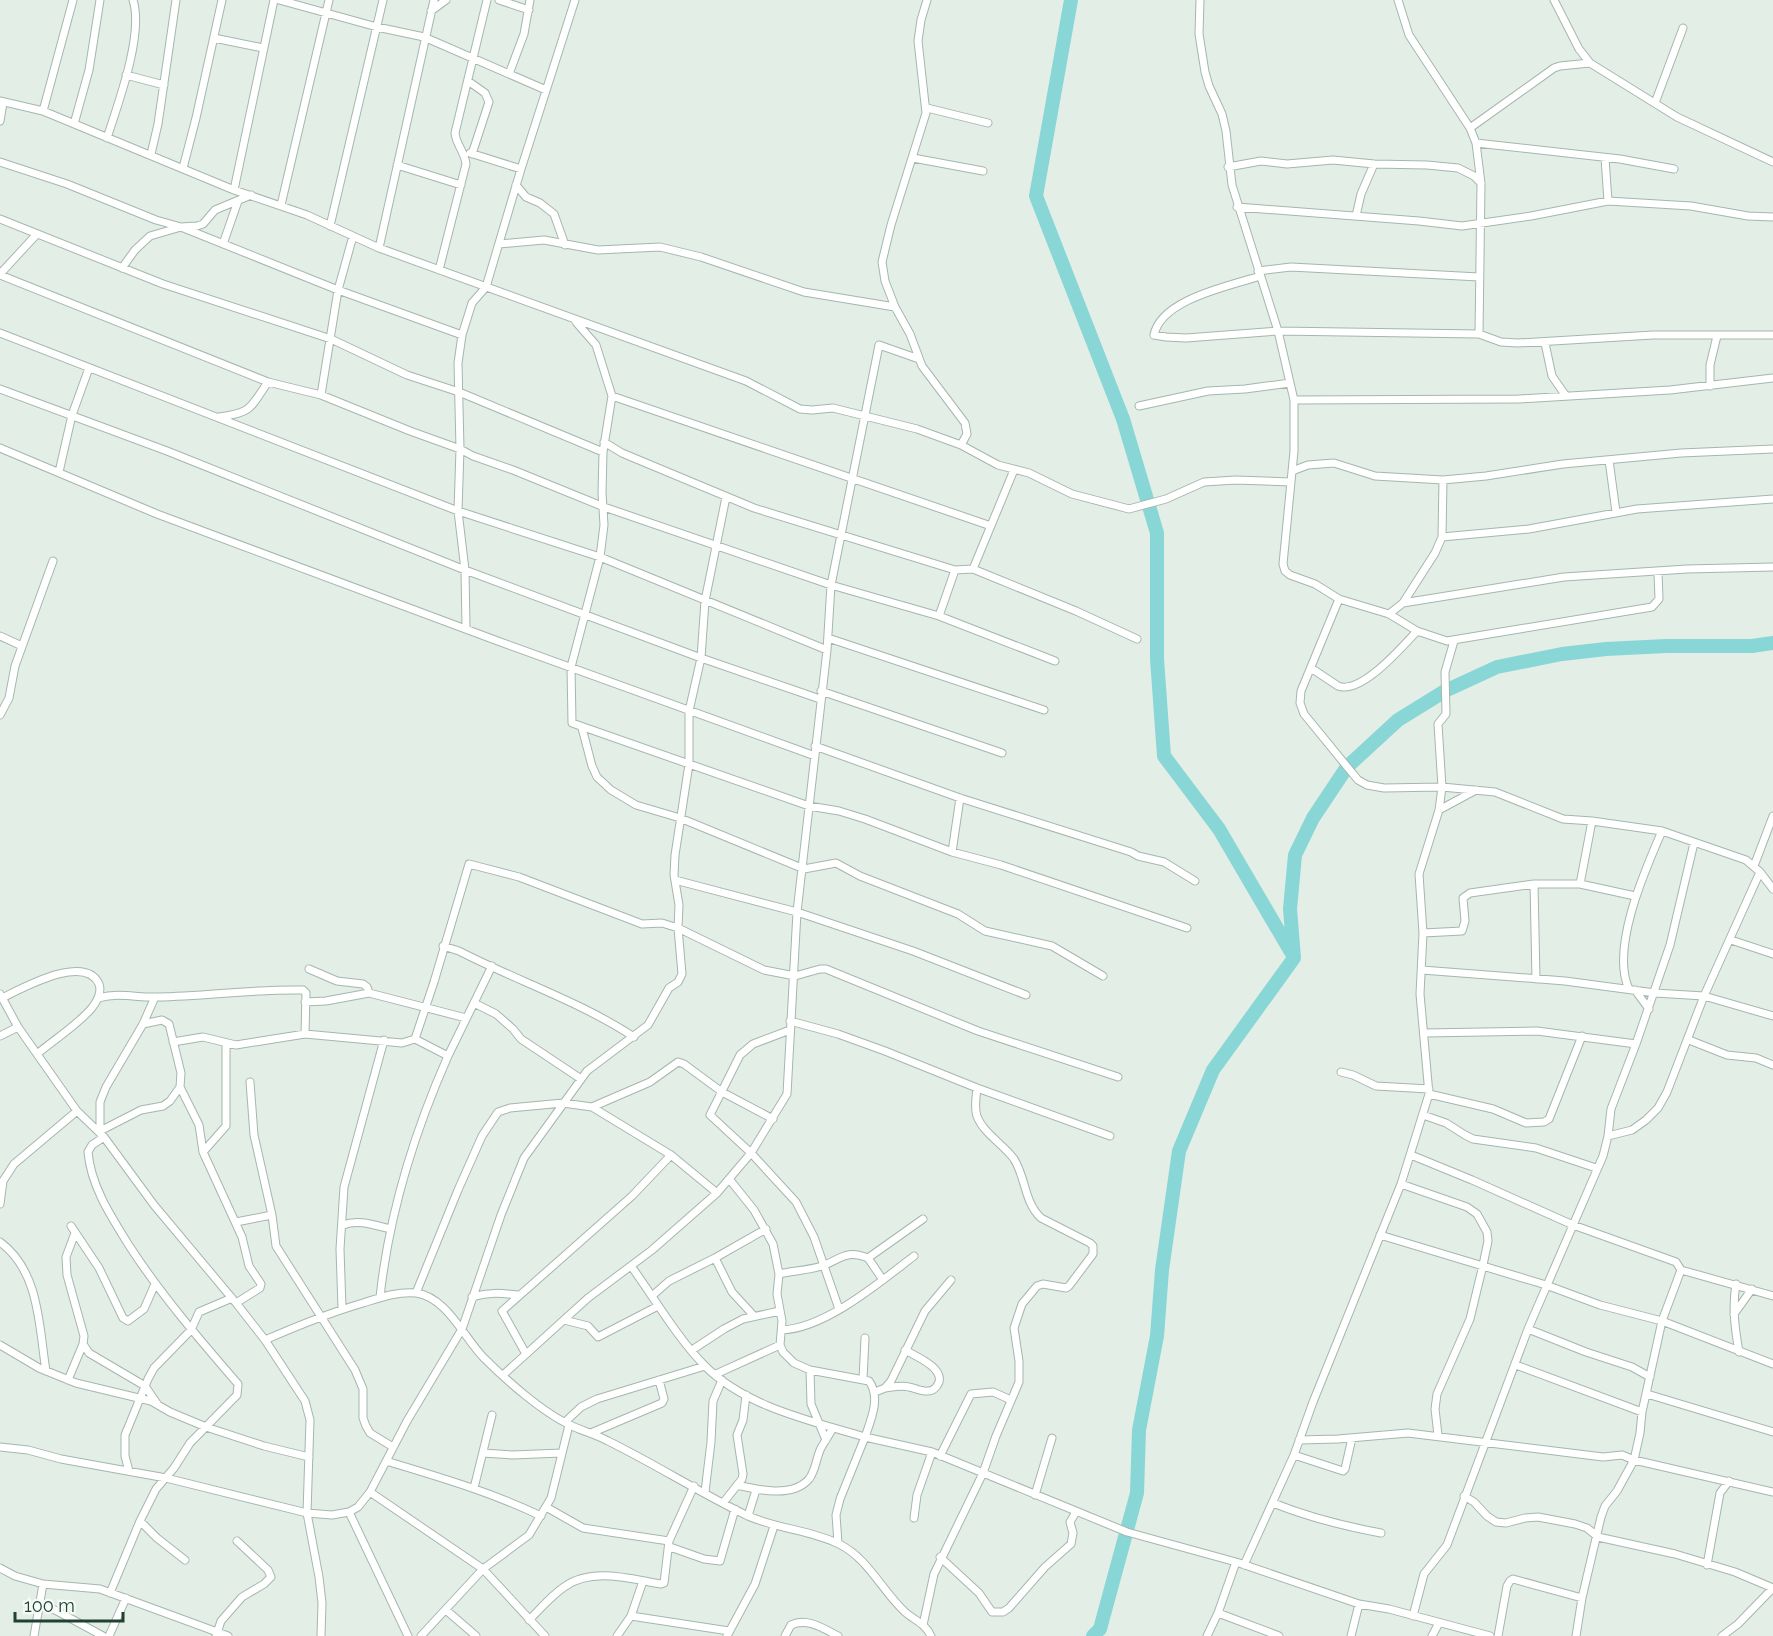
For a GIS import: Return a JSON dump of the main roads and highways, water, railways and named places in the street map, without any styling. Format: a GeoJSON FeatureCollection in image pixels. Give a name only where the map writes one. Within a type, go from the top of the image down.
{"type":"FeatureCollection","features":[{"type":"Feature","properties":{"kind":"waterway"},"geometry":{"type":"LineString","coordinates":[[1071,0],[1036,196],[1123,419],[1157,533],[1157,659],[1164,756],[1219,829],[1291,952]]}},
{"type":"Feature","properties":{"kind":"waterway"},"geometry":{"type":"LineString","coordinates":[[1093,1636],[1100,1629],[1137,1493],[1139,1430],[1157,1336],[1162,1270],[1179,1151],[1213,1070],[1294,958],[1290,909],[1295,855],[1313,818],[1347,767],[1398,720],[1445,691],[1497,667],[1562,654],[1606,649],[1752,646],[1773,643]]}}]}
